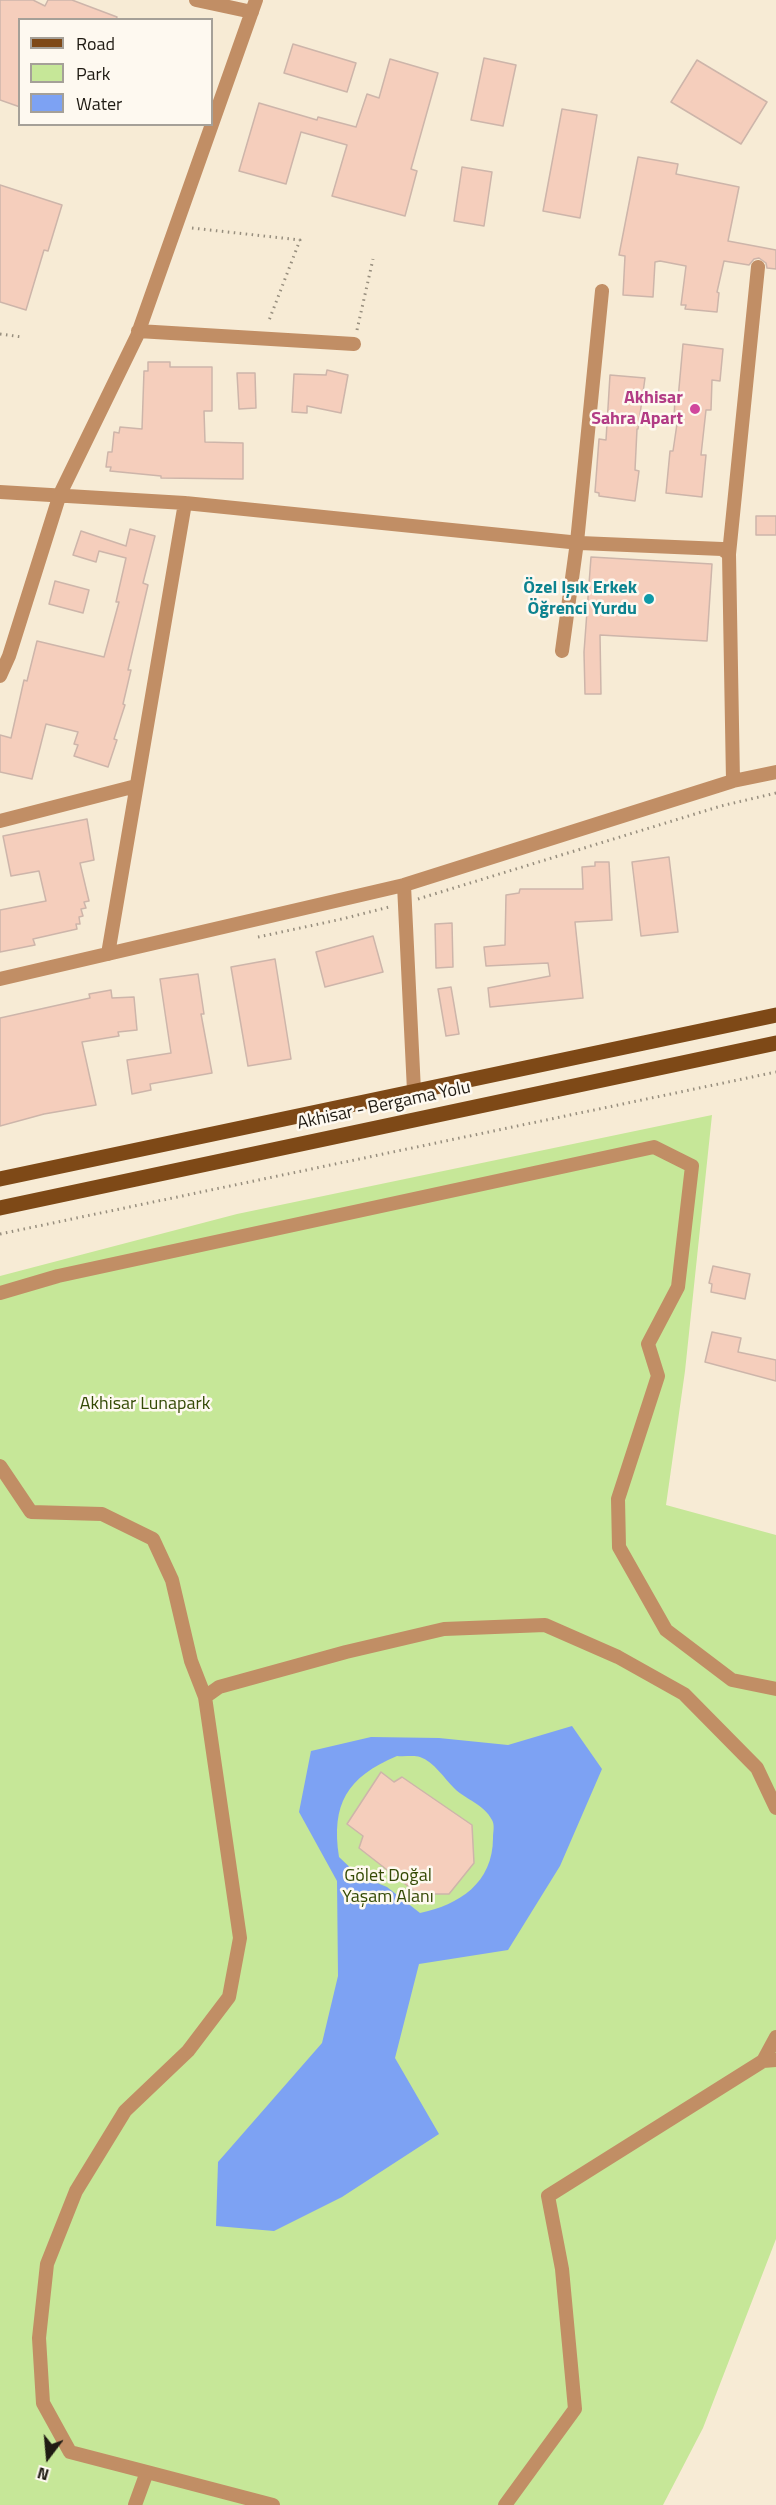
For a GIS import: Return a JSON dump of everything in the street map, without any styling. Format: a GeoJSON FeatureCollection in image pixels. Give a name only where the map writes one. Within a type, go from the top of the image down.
{"type":"FeatureCollection","features":[{"type":"Feature","properties":{"kind":"main road","name":"Akhisar - Bergama Yolu"},"geometry":{"type":"LineString","coordinates":[[0,1179],[776,1015]]}},
{"type":"Feature","properties":{"kind":"main road","name":"Akhisar - Bergama Yolu"},"geometry":{"type":"LineString","coordinates":[[0,1208],[776,1043]]}},
{"type":"Feature","properties":{"kind":"street"},"geometry":{"type":"LineString","coordinates":[[196,0],[254,3],[213,120]]}},
{"type":"Feature","properties":{"kind":"street"},"geometry":{"type":"LineString","coordinates":[[0,676],[60,494],[138,331],[211,126]]}},
{"type":"Feature","properties":{"kind":"street"},"geometry":{"type":"LineString","coordinates":[[733,781],[729,554],[758,267]]}},
{"type":"Feature","properties":{"kind":"street"},"geometry":{"type":"LineString","coordinates":[[562,651],[577,542],[602,291]]}},
{"type":"Feature","properties":{"kind":"street"},"geometry":{"type":"LineString","coordinates":[[138,331],[354,344]]}},
{"type":"Feature","properties":{"kind":"street"},"geometry":{"type":"LineString","coordinates":[[0,492],[185,503],[577,542],[722,549],[729,554]]}},
{"type":"Feature","properties":{"kind":"street"},"geometry":{"type":"LineString","coordinates":[[108,954],[185,503]]}},
{"type":"Feature","properties":{"kind":"street"},"geometry":{"type":"LineString","coordinates":[[0,979],[404,885],[733,781],[776,772]]}},
{"type":"Feature","properties":{"kind":"street"},"geometry":{"type":"LineString","coordinates":[[0,821],[136,786]]}},
{"type":"Feature","properties":{"kind":"street"},"geometry":{"type":"LineString","coordinates":[[404,885],[414,1091]]}},
{"type":"Feature","properties":{"kind":"street"},"geometry":{"type":"LineString","coordinates":[[0,1293],[58,1276],[654,1147],[692,1166],[678,1287],[648,1344],[657,1376],[618,1499],[619,1547],[666,1630],[732,1680],[776,1689]]}},
{"type":"Feature","properties":{"kind":"street"},"geometry":{"type":"LineString","coordinates":[[0,1466],[31,1512],[102,1514],[153,1539],[172,1580],[191,1661],[205,1697],[240,1938],[229,1997],[188,2051],[125,2111],[75,2191],[47,2264],[39,2338],[43,2403],[70,2452],[273,2505]]}},
{"type":"Feature","properties":{"kind":"street"},"geometry":{"type":"LineString","coordinates":[[205,1697],[219,1687],[345,1652],[444,1629],[544,1625],[618,1657],[684,1694],[757,1768],[776,1808]]}},
{"type":"Feature","properties":{"kind":"street"},"geometry":{"type":"LineString","coordinates":[[505,2505],[575,2409],[562,2269],[548,2196],[770,2060],[776,2037]]}},
{"type":"Feature","properties":{"kind":"street"},"geometry":{"type":"LineString","coordinates":[[135,2505],[147,2472]]}},
{"type":"Feature","properties":{"kind":"path"},"geometry":{"type":"LineString","coordinates":[[176,226],[300,240],[262,339]]}},
{"type":"Feature","properties":{"kind":"path"},"geometry":{"type":"LineString","coordinates":[[354,344],[373,259]]}},
{"type":"Feature","properties":{"kind":"path"},"geometry":{"type":"LineString","coordinates":[[0,334],[22,337]]}},
{"type":"Feature","properties":{"kind":"path"},"geometry":{"type":"LineString","coordinates":[[0,1234],[776,1072]]}},
{"type":"Feature","properties":{"kind":"green space","name":"Gölet Doğal Yaşam Alanı"},"geometry":{"type":"Polygon","coordinates":[[[712,1115],[685,1371],[666,1505],[776,1535],[776,2239],[703,2428],[663,2505],[0,2505],[0,1276],[237,1214],[712,1115]]]}},
{"type":"Feature","properties":{"kind":"water"},"geometry":{"type":"Polygon","coordinates":[[[572,1726],[602,1769],[560,1866],[508,1950],[419,1964],[395,2058],[439,2134],[342,2197],[274,2231],[216,2226],[218,2162],[322,2043],[338,1976],[337,1881],[299,1812],[311,1751],[371,1737],[439,1738],[508,1745],[572,1726]],[[397,1756],[366,1773],[346,1794],[338,1822],[339,1857],[358,1875],[387,1887],[420,1913],[460,1898],[480,1879],[487,1868],[491,1854],[493,1824],[489,1815],[480,1806],[454,1788],[425,1759],[418,1756],[397,1756]]]}},
{"type":"Feature","properties":{"kind":"building"},"geometry":{"type":"Polygon","coordinates":[[[0,0],[33,0],[45,6],[48,0],[72,0],[117,17],[18,18],[18,106],[0,100],[0,0]]]}},
{"type":"Feature","properties":{"kind":"building"},"geometry":{"type":"Polygon","coordinates":[[[293,44],[356,63],[347,92],[284,73],[293,44]]]}},
{"type":"Feature","properties":{"kind":"building"},"geometry":{"type":"Polygon","coordinates":[[[484,58],[516,65],[503,126],[471,120],[484,58]]]}},
{"type":"Feature","properties":{"kind":"building"},"geometry":{"type":"Polygon","coordinates":[[[390,59],[438,73],[411,169],[417,171],[405,216],[332,196],[347,145],[301,132],[286,184],[239,171],[259,103],[317,120],[318,117],[356,127],[367,94],[379,98],[390,59]]]}},
{"type":"Feature","properties":{"kind":"building"},"geometry":{"type":"Polygon","coordinates":[[[697,60],[767,102],[741,144],[671,102],[697,60]]]}},
{"type":"Feature","properties":{"kind":"building"},"geometry":{"type":"Polygon","coordinates":[[[562,109],[597,115],[580,218],[543,211],[562,109]]]}},
{"type":"Feature","properties":{"kind":"building"},"geometry":{"type":"Polygon","coordinates":[[[638,157],[678,164],[676,174],[739,187],[728,241],[776,250],[776,269],[767,268],[766,263],[759,258],[754,259],[749,265],[724,261],[717,292],[719,293],[717,312],[685,309],[686,305],[681,305],[686,266],[660,261],[655,262],[653,297],[623,295],[625,256],[619,255],[638,157]]]}},
{"type":"Feature","properties":{"kind":"building"},"geometry":{"type":"Polygon","coordinates":[[[462,167],[492,172],[484,226],[454,221],[462,167]]]}},
{"type":"Feature","properties":{"kind":"building"},"geometry":{"type":"Polygon","coordinates":[[[0,185],[62,205],[48,251],[44,250],[26,310],[0,302],[0,185]]]}},
{"type":"Feature","properties":{"kind":"building"},"geometry":{"type":"Polygon","coordinates":[[[683,344],[723,349],[720,381],[712,380],[711,410],[706,410],[701,455],[706,455],[702,497],[666,493],[670,451],[673,451],[678,417],[674,417],[675,399],[678,399],[683,344]]]}},
{"type":"Feature","properties":{"kind":"building"},"geometry":{"type":"Polygon","coordinates":[[[148,362],[170,362],[170,367],[212,367],[212,411],[204,411],[205,442],[243,443],[243,479],[161,478],[161,476],[110,471],[111,467],[106,467],[108,452],[112,452],[114,432],[119,433],[120,427],[142,429],[144,371],[148,371],[148,362]]]}},
{"type":"Feature","properties":{"kind":"building"},"geometry":{"type":"Polygon","coordinates":[[[327,370],[348,375],[341,413],[307,406],[307,413],[292,412],[294,374],[326,375],[327,370]]]}},
{"type":"Feature","properties":{"kind":"building"},"geometry":{"type":"Polygon","coordinates":[[[237,373],[255,373],[256,408],[239,409],[237,373]]]}},
{"type":"Feature","properties":{"kind":"building"},"geometry":{"type":"Polygon","coordinates":[[[610,375],[645,378],[637,429],[635,470],[639,471],[635,501],[599,496],[599,493],[595,492],[599,439],[606,440],[610,375]]]}},
{"type":"Feature","properties":{"kind":"building"},"geometry":{"type":"Polygon","coordinates":[[[756,516],[776,516],[776,535],[756,535],[756,516]]]}},
{"type":"Feature","properties":{"kind":"building"},"geometry":{"type":"Polygon","coordinates":[[[130,529],[155,536],[143,583],[148,585],[128,670],[131,670],[123,704],[125,705],[108,767],[74,756],[78,745],[74,744],[78,732],[46,724],[32,779],[0,772],[0,735],[11,738],[24,680],[27,681],[37,641],[104,657],[119,602],[116,602],[126,558],[99,551],[96,562],[73,555],[81,531],[126,546],[130,529]]]}},
{"type":"Feature","properties":{"kind":"building","name":"Özel Işık Erkek Öğrenci Yurdu"},"geometry":{"type":"Polygon","coordinates":[[[591,557],[712,564],[707,641],[600,635],[601,694],[585,694],[584,652],[591,557]]]}},
{"type":"Feature","properties":{"kind":"building"},"geometry":{"type":"Polygon","coordinates":[[[55,581],[89,590],[83,613],[49,604],[55,581]]]}},
{"type":"Feature","properties":{"kind":"building"},"geometry":{"type":"Polygon","coordinates":[[[87,819],[94,860],[80,863],[89,901],[84,902],[86,908],[81,909],[83,916],[79,917],[80,924],[76,924],[77,929],[33,939],[35,945],[0,952],[0,910],[46,901],[39,871],[11,876],[3,836],[87,819]]]}},
{"type":"Feature","properties":{"kind":"building"},"geometry":{"type":"Polygon","coordinates":[[[669,857],[678,932],[641,936],[632,862],[669,857]]]}},
{"type":"Feature","properties":{"kind":"building"},"geometry":{"type":"Polygon","coordinates":[[[595,862],[609,862],[612,920],[575,922],[583,998],[490,1007],[488,988],[550,976],[548,963],[486,966],[484,947],[505,945],[506,895],[519,893],[520,889],[583,889],[582,867],[595,866],[595,862]]]}},
{"type":"Feature","properties":{"kind":"building"},"geometry":{"type":"Polygon","coordinates":[[[452,923],[453,967],[436,968],[435,924],[452,923]]]}},
{"type":"Feature","properties":{"kind":"building"},"geometry":{"type":"Polygon","coordinates":[[[373,936],[383,972],[325,987],[316,952],[373,936]]]}},
{"type":"Feature","properties":{"kind":"building"},"geometry":{"type":"Polygon","coordinates":[[[275,959],[291,1059],[248,1066],[231,967],[275,959]]]}},
{"type":"Feature","properties":{"kind":"building"},"geometry":{"type":"Polygon","coordinates":[[[198,974],[204,1014],[201,1014],[212,1073],[150,1084],[151,1090],[132,1094],[127,1060],[171,1053],[160,979],[198,974]]]}},
{"type":"Feature","properties":{"kind":"building"},"geometry":{"type":"Polygon","coordinates":[[[451,987],[459,1034],[446,1036],[438,989],[451,987]]]}},
{"type":"Feature","properties":{"kind":"building"},"geometry":{"type":"Polygon","coordinates":[[[111,990],[112,998],[134,997],[137,1030],[118,1032],[119,1036],[82,1042],[96,1105],[44,1114],[0,1126],[0,1018],[90,998],[89,994],[111,990]]]}},
{"type":"Feature","properties":{"kind":"building"},"geometry":{"type":"Polygon","coordinates":[[[713,1266],[750,1274],[745,1299],[711,1292],[712,1284],[709,1283],[713,1266]]]}},
{"type":"Feature","properties":{"kind":"building"},"geometry":{"type":"Polygon","coordinates":[[[712,1332],[741,1338],[738,1352],[776,1360],[776,1381],[705,1362],[712,1332]]]}},
{"type":"Feature","properties":{"kind":"building"},"geometry":{"type":"Polygon","coordinates":[[[381,1772],[394,1782],[402,1777],[472,1825],[474,1863],[449,1894],[418,1894],[359,1848],[363,1836],[347,1824],[381,1772]]]}},
{"type":"Feature","properties":{"kind":"place","name":"Akhisar Sahra Apart"},"geometry":{"type":"Point","coordinates":[695,409]}},
{"type":"Feature","properties":{"kind":"place","name":"Özel Işık Erkek Öğrenci Yurdu"},"geometry":{"type":"Point","coordinates":[649,599]}},
{"type":"Feature","properties":{"kind":"park label","name":"Akhisar Lunapark"},"geometry":{"type":"Point","coordinates":[145,1405]}}]}
